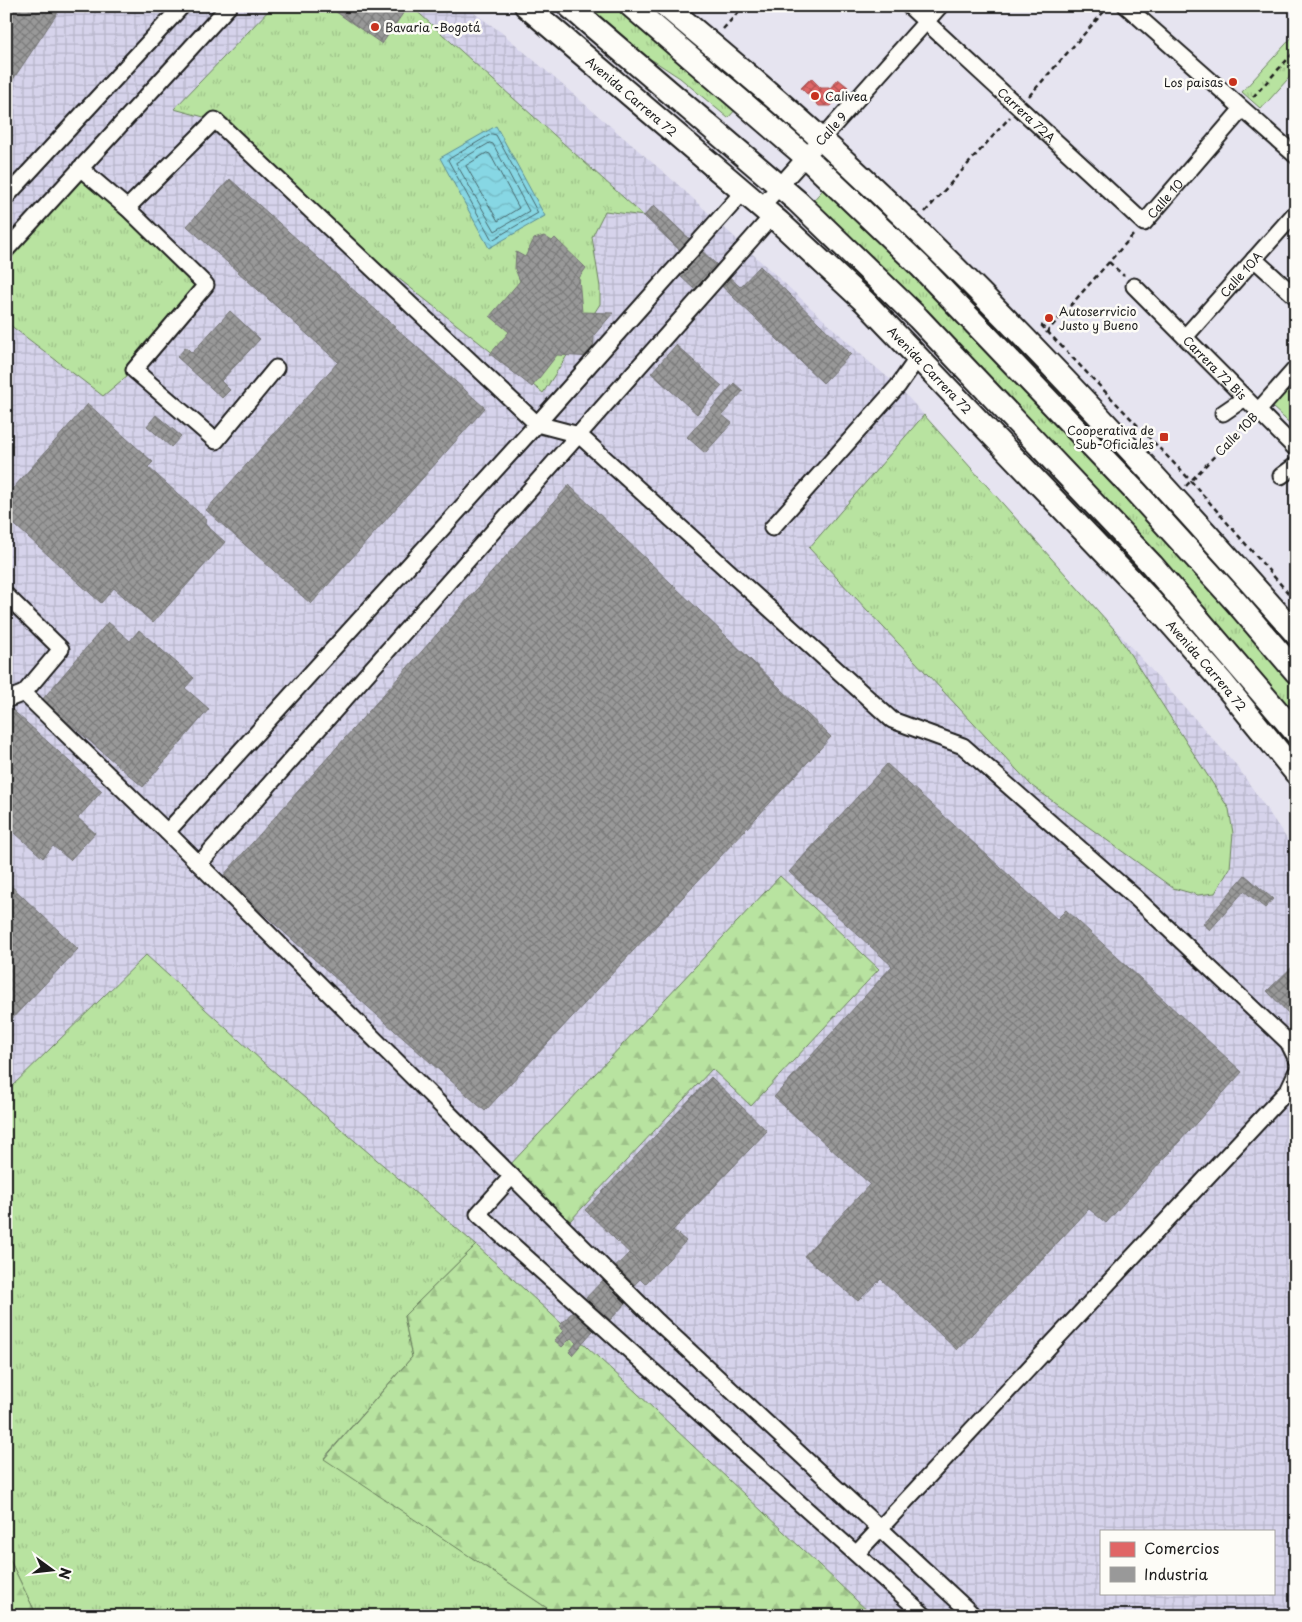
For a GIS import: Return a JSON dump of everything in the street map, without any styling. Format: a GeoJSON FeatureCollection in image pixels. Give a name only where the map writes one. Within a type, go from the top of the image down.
{"type":"FeatureCollection","features":[{"type":"Feature","properties":{"kind":"highway","name":"Avenida Carrera 72"},"geometry":{"type":"LineString","coordinates":[[526,6],[767,212],[866,302],[1150,600],[1222,682],[1296,773]]}},
{"type":"Feature","properties":{"kind":"highway","name":"Avenida Carrera 72"},"geometry":{"type":"LineString","coordinates":[[569,6],[780,186],[925,325],[1152,565],[1296,734]]}},
{"type":"Feature","properties":{"kind":"highway"},"geometry":{"type":"LineString","coordinates":[[631,6],[806,157],[870,216],[955,301],[1135,491],[1235,601],[1296,672]]}},
{"type":"Feature","properties":{"kind":"highway"},"geometry":{"type":"LineString","coordinates":[[666,6],[821,139],[1033,347],[1122,441],[1296,634]]}},
{"type":"Feature","properties":{"kind":"highway"},"geometry":{"type":"LineString","coordinates":[[1122,441],[1135,491]]}},
{"type":"Feature","properties":{"kind":"highway"},"geometry":{"type":"LineString","coordinates":[[1222,682],[1270,702]]}},
{"type":"Feature","properties":{"kind":"street"},"geometry":{"type":"LineString","coordinates":[[6,197],[182,6]]}},
{"type":"Feature","properties":{"kind":"street"},"geometry":{"type":"LineString","coordinates":[[8,244],[229,6]]}},
{"type":"Feature","properties":{"kind":"street","name":"Carrera 72A"},"geometry":{"type":"LineString","coordinates":[[909,6],[1144,223]]}},
{"type":"Feature","properties":{"kind":"street","name":"Calle 9"},"geometry":{"type":"LineString","coordinates":[[199,864],[579,435],[767,212],[780,186],[940,6]]}},
{"type":"Feature","properties":{"kind":"street"},"geometry":{"type":"LineString","coordinates":[[1126,6],[1296,156]]}},
{"type":"Feature","properties":{"kind":"street","name":"Calle 10"},"geometry":{"type":"LineString","coordinates":[[1144,223],[1242,109]]}},
{"type":"Feature","properties":{"kind":"street"},"geometry":{"type":"LineString","coordinates":[[127,208],[215,120],[537,424],[579,435],[892,720],[963,746],[1136,898],[1288,1042],[1296,1058]]}},
{"type":"Feature","properties":{"kind":"street"},"geometry":{"type":"LineString","coordinates":[[80,168],[127,208],[206,285],[134,370],[216,442],[276,368]]}},
{"type":"Feature","properties":{"kind":"street"},"geometry":{"type":"LineString","coordinates":[[167,832],[537,424],[743,192]]}},
{"type":"Feature","properties":{"kind":"street","name":"Calle 10A"},"geometry":{"type":"LineString","coordinates":[[1185,337],[1296,212]]}},
{"type":"Feature","properties":{"kind":"street"},"geometry":{"type":"LineString","coordinates":[[1254,260],[1296,297]]}},
{"type":"Feature","properties":{"kind":"street","name":"Carrera 72 Bis"},"geometry":{"type":"LineString","coordinates":[[1134,286],[1296,449]]}},
{"type":"Feature","properties":{"kind":"street"},"geometry":{"type":"LineString","coordinates":[[772,528],[898,386],[919,356]]}},
{"type":"Feature","properties":{"kind":"street","name":"Calle 10B"},"geometry":{"type":"LineString","coordinates":[[1258,412],[1296,368]]}},
{"type":"Feature","properties":{"kind":"street"},"geometry":{"type":"LineString","coordinates":[[1223,414],[1245,398]]}},
{"type":"Feature","properties":{"kind":"street"},"geometry":{"type":"LineString","coordinates":[[1280,476],[1296,465]]}},
{"type":"Feature","properties":{"kind":"street"},"geometry":{"type":"LineString","coordinates":[[6,595],[61,649],[24,693],[6,700]]}},
{"type":"Feature","properties":{"kind":"street"},"geometry":{"type":"LineString","coordinates":[[24,693],[167,832],[657,1321],[974,1616]]}},
{"type":"Feature","properties":{"kind":"street"},"geometry":{"type":"LineString","coordinates":[[857,1553],[1288,1090],[1296,1073]]}},
{"type":"Feature","properties":{"kind":"street"},"geometry":{"type":"LineString","coordinates":[[512,1176],[478,1214],[925,1616]]}},
{"type":"Feature","properties":{"kind":"path"},"geometry":{"type":"LineString","coordinates":[[710,44],[744,6]]}},
{"type":"Feature","properties":{"kind":"path"},"geometry":{"type":"LineString","coordinates":[[1242,109],[1296,50]]}},
{"type":"Feature","properties":{"kind":"path","name":"Calle 10"},"geometry":{"type":"LineString","coordinates":[[1033,347],[1144,223]]}},
{"type":"Feature","properties":{"kind":"path"},"geometry":{"type":"LineString","coordinates":[[1109,262],[1134,286]]}},
{"type":"Feature","properties":{"kind":"path","name":"Calle 10B"},"geometry":{"type":"LineString","coordinates":[[1174,498],[1258,412]]}},
{"type":"Feature","properties":{"kind":"shaded area"},"geometry":{"type":"Polygon","coordinates":[[[6,6],[464,6],[501,32],[675,182],[866,359],[898,386],[1237,766],[1296,852],[1296,1616],[6,1616],[6,6]]]}},
{"type":"Feature","properties":{"kind":"green space"},"geometry":{"type":"Polygon","coordinates":[[[273,6],[411,6],[644,216],[605,211],[592,237],[600,287],[600,304],[543,393],[296,197],[215,120],[174,109],[273,6]]]}},
{"type":"Feature","properties":{"kind":"green space"},"geometry":{"type":"Polygon","coordinates":[[[581,6],[620,6],[738,107],[728,118],[680,78],[654,61],[633,51],[581,6]]]}},
{"type":"Feature","properties":{"kind":"green space"},"geometry":{"type":"Polygon","coordinates":[[[1296,33],[1296,70],[1261,109],[1242,92],[1296,33]]]}},
{"type":"Feature","properties":{"kind":"green space"},"geometry":{"type":"Polygon","coordinates":[[[80,168],[206,285],[134,370],[103,396],[6,322],[6,250],[80,168]]]}},
{"type":"Feature","properties":{"kind":"green space"},"geometry":{"type":"Polygon","coordinates":[[[827,185],[1198,569],[1296,683],[1296,723],[811,203],[827,185]]]}},
{"type":"Feature","properties":{"kind":"green space"},"geometry":{"type":"Polygon","coordinates":[[[1296,380],[1296,429],[1271,406],[1296,380]]]}},
{"type":"Feature","properties":{"kind":"green space"},"geometry":{"type":"Polygon","coordinates":[[[924,415],[1114,629],[1229,809],[1233,833],[1230,868],[1215,893],[1198,895],[1173,888],[1032,786],[809,548],[924,415]]]}},
{"type":"Feature","properties":{"kind":"green space"},"geometry":{"type":"Polygon","coordinates":[[[780,876],[879,969],[751,1106],[712,1069],[569,1222],[509,1166],[780,876]]]}},
{"type":"Feature","properties":{"kind":"green space"},"geometry":{"type":"Polygon","coordinates":[[[146,955],[263,1062],[476,1245],[404,1316],[412,1357],[324,1458],[559,1616],[37,1616],[6,1552],[6,1092],[146,955]]]}},
{"type":"Feature","properties":{"kind":"green space"},"geometry":{"type":"Polygon","coordinates":[[[476,1245],[637,1393],[873,1616],[559,1616],[324,1459],[412,1357],[404,1316],[476,1245]]]}},
{"type":"Feature","properties":{"kind":"green space"},"geometry":{"type":"Polygon","coordinates":[[[6,1552],[37,1616],[6,1616],[6,1552]]]}},
{"type":"Feature","properties":{"kind":"water"},"geometry":{"type":"Polygon","coordinates":[[[496,126],[545,216],[489,248],[440,158],[496,126]]]}},
{"type":"Feature","properties":{"kind":"building: Comercios"},"geometry":{"type":"Polygon","coordinates":[[[811,78],[821,88],[830,88],[838,79],[848,87],[831,106],[819,106],[801,88],[811,78]]]}},
{"type":"Feature","properties":{"kind":"building: Industria"},"geometry":{"type":"Polygon","coordinates":[[[6,6],[62,6],[6,90],[6,6]]]}},
{"type":"Feature","properties":{"kind":"building: Industria","name":"Bavaria -Bogotá"},"geometry":{"type":"Polygon","coordinates":[[[335,6],[408,6],[382,44],[332,9],[335,6]]]}},
{"type":"Feature","properties":{"kind":"building: Industria"},"geometry":{"type":"Polygon","coordinates":[[[230,179],[485,408],[311,604],[206,510],[338,362],[187,226],[230,179]]]}},
{"type":"Feature","properties":{"kind":"building: Industria"},"geometry":{"type":"Polygon","coordinates":[[[654,205],[740,287],[760,266],[851,354],[823,383],[709,274],[695,290],[680,276],[693,263],[644,216],[654,205]]]}},
{"type":"Feature","properties":{"kind":"building: Industria"},"geometry":{"type":"Polygon","coordinates":[[[544,236],[552,241],[555,238],[586,268],[579,278],[582,312],[613,313],[594,335],[593,357],[557,355],[532,387],[490,354],[509,332],[490,316],[520,281],[515,269],[516,252],[525,257],[534,239],[544,236]]]}},
{"type":"Feature","properties":{"kind":"building: Industria"},"geometry":{"type":"Polygon","coordinates":[[[230,311],[260,339],[221,381],[230,390],[222,398],[177,357],[186,347],[192,353],[230,311]]]}},
{"type":"Feature","properties":{"kind":"building: Industria"},"geometry":{"type":"Polygon","coordinates":[[[676,345],[722,386],[697,414],[651,373],[676,345]]]}},
{"type":"Feature","properties":{"kind":"building: Industria"},"geometry":{"type":"Polygon","coordinates":[[[734,383],[743,391],[722,415],[732,423],[705,453],[687,437],[734,383]]]}},
{"type":"Feature","properties":{"kind":"building: Industria"},"geometry":{"type":"Polygon","coordinates":[[[88,404],[153,462],[148,467],[206,519],[205,524],[225,542],[153,623],[114,588],[101,603],[6,517],[6,496],[88,404]]]}},
{"type":"Feature","properties":{"kind":"building: Industria"},"geometry":{"type":"Polygon","coordinates":[[[156,415],[181,436],[171,447],[147,426],[156,415]]]}},
{"type":"Feature","properties":{"kind":"building: Industria"},"geometry":{"type":"Polygon","coordinates":[[[569,485],[831,737],[485,1111],[222,877],[569,485]]]}},
{"type":"Feature","properties":{"kind":"building: Industria"},"geometry":{"type":"Polygon","coordinates":[[[108,622],[130,641],[139,630],[194,678],[185,688],[209,709],[143,787],[42,700],[108,622]]]}},
{"type":"Feature","properties":{"kind":"building: Industria"},"geometry":{"type":"Polygon","coordinates":[[[6,704],[102,791],[78,818],[95,833],[70,860],[53,846],[43,858],[6,825],[6,704]]]}},
{"type":"Feature","properties":{"kind":"building: Industria"},"geometry":{"type":"Polygon","coordinates":[[[887,764],[1057,919],[1066,910],[1242,1072],[1106,1223],[1089,1209],[957,1350],[881,1279],[858,1301],[804,1256],[870,1184],[774,1097],[892,966],[789,872],[887,764]]]}},
{"type":"Feature","properties":{"kind":"building: Industria"},"geometry":{"type":"Polygon","coordinates":[[[1245,875],[1273,899],[1265,908],[1244,891],[1210,930],[1203,924],[1245,875]]]}},
{"type":"Feature","properties":{"kind":"building: Industria"},"geometry":{"type":"Polygon","coordinates":[[[6,881],[78,949],[6,1025],[6,881]]]}},
{"type":"Feature","properties":{"kind":"building: Industria"},"geometry":{"type":"Polygon","coordinates":[[[1296,963],[1296,1021],[1267,991],[1296,963]]]}},
{"type":"Feature","properties":{"kind":"building: Industria"},"geometry":{"type":"Polygon","coordinates":[[[711,1077],[767,1131],[641,1264],[585,1210],[711,1077]]]}},
{"type":"Feature","properties":{"kind":"building: Industria"},"geometry":{"type":"Polygon","coordinates":[[[673,1230],[686,1241],[645,1284],[640,1279],[621,1299],[626,1303],[610,1320],[606,1316],[572,1355],[569,1352],[576,1343],[571,1338],[562,1347],[554,1340],[564,1331],[559,1326],[629,1253],[641,1264],[673,1230]]]}},
{"type":"Feature","properties":{"kind":"place","name":"Bavaria -Bogotá"},"geometry":{"type":"Point","coordinates":[375,27]}},
{"type":"Feature","properties":{"kind":"place","name":"Los paisas"},"geometry":{"type":"Point","coordinates":[1233,82]}},
{"type":"Feature","properties":{"kind":"place","name":"Calivea"},"geometry":{"type":"Point","coordinates":[815,96]}},
{"type":"Feature","properties":{"kind":"place","name":"Autoserrvicio Justo y Bueno"},"geometry":{"type":"Point","coordinates":[1049,318]}},
{"type":"Feature","properties":{"kind":"place","name":"Cooperativa de Sub-Oficiales"},"geometry":{"type":"Point","coordinates":[1164,437]}}]}
